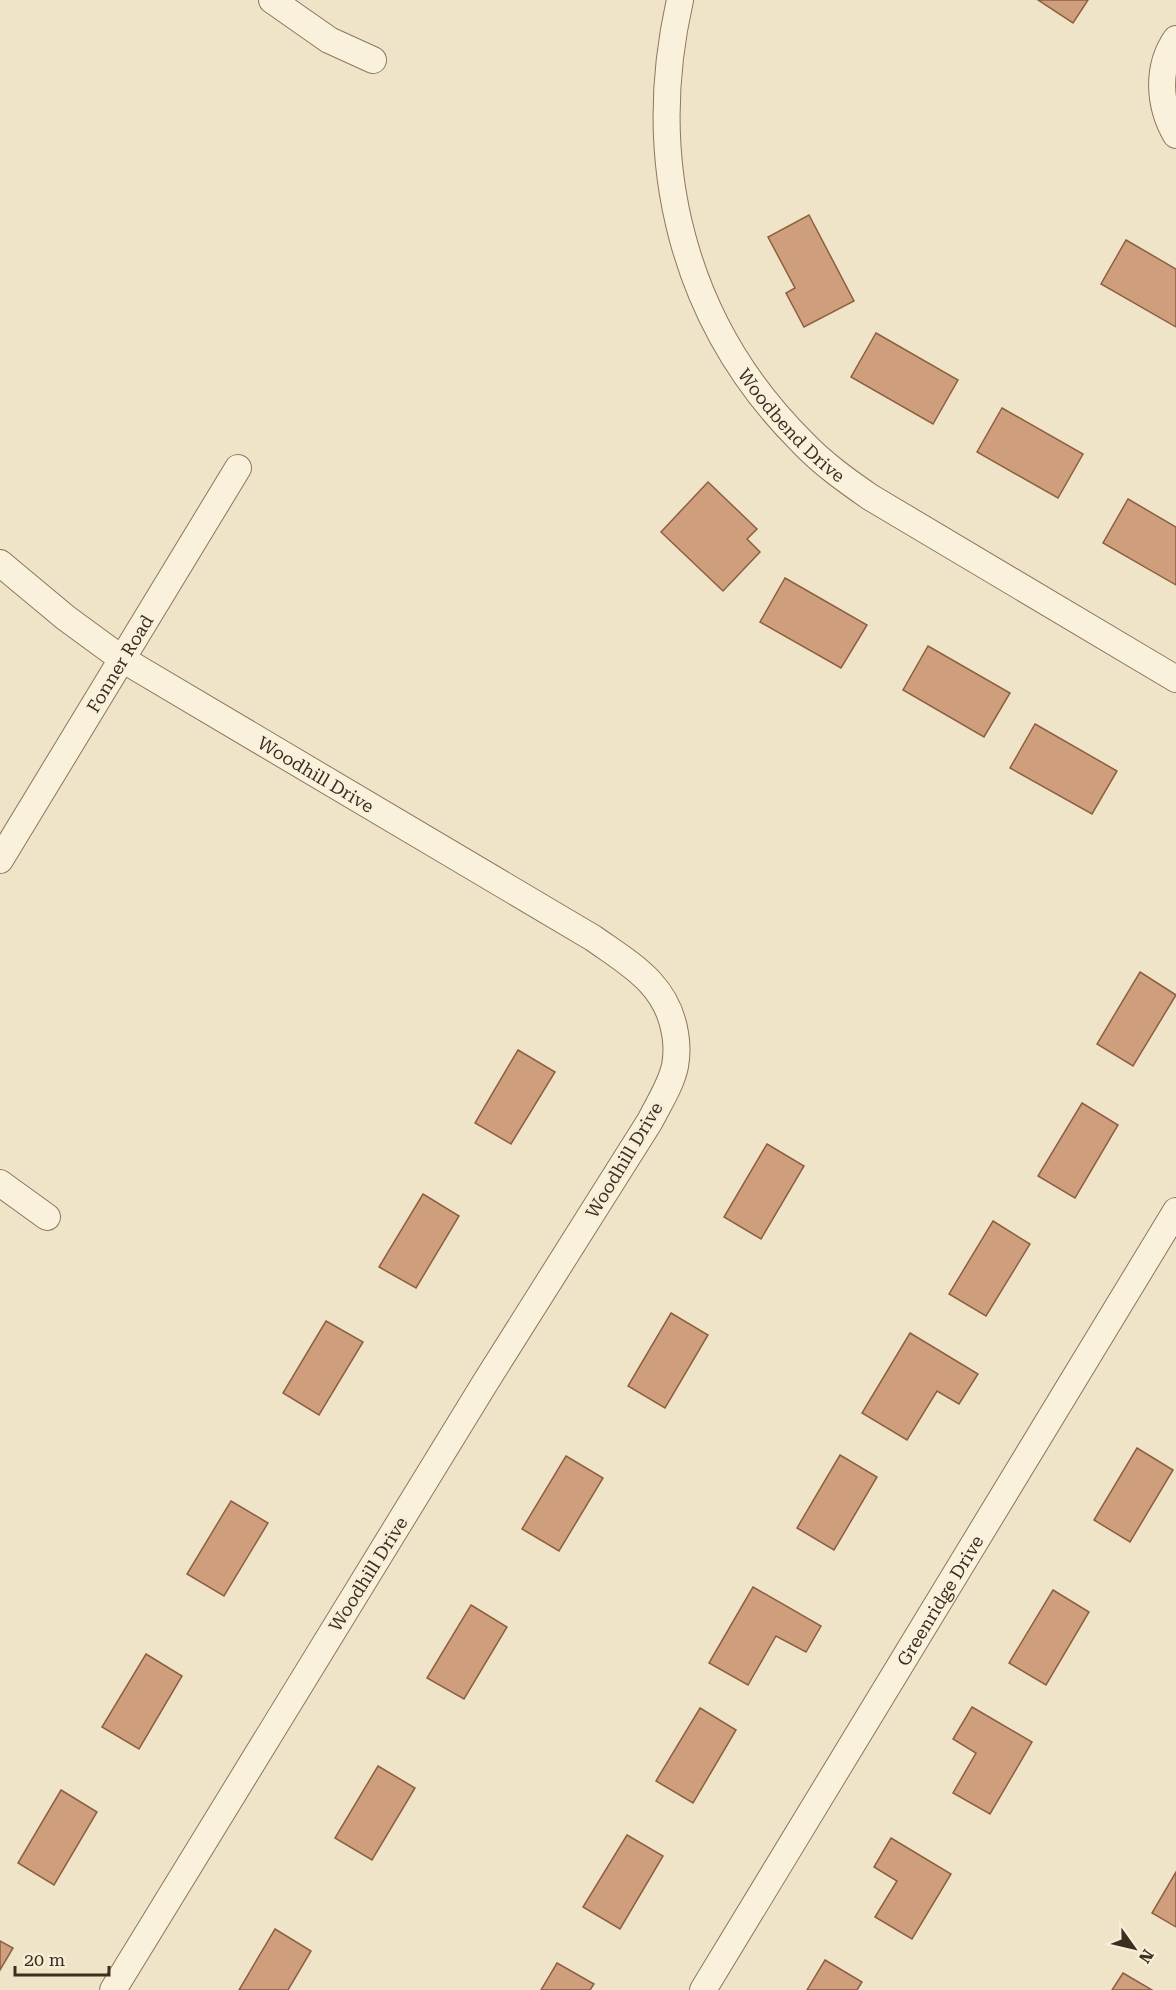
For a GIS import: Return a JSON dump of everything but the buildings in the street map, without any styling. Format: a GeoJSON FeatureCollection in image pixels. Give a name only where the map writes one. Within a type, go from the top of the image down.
{"type":"FeatureCollection","features":[{"type":"Feature","properties":{"kind":"street"},"geometry":{"type":"LineString","coordinates":[[272,0],[329,40],[373,60]]}},
{"type":"Feature","properties":{"kind":"street","name":"Woodbend Drive"},"geometry":{"type":"LineString","coordinates":[[680,0],[672,36],[666,115],[675,214],[695,279],[714,321],[733,355],[757,390],[803,444],[870,497],[1176,679]]}},
{"type":"Feature","properties":{"kind":"street"},"geometry":{"type":"LineString","coordinates":[[1176,39],[1164,68],[1161,91],[1169,124],[1176,135]]}},
{"type":"Feature","properties":{"kind":"street","name":"Fonner Road"},"geometry":{"type":"LineString","coordinates":[[0,860],[238,468]]}},
{"type":"Feature","properties":{"kind":"street","name":"Woodhill Drive"},"geometry":{"type":"LineString","coordinates":[[0,563],[66,618],[122,660],[601,944],[643,973],[659,991],[672,1018],[677,1047],[670,1082],[650,1121],[484,1383],[113,1990]]}},
{"type":"Feature","properties":{"kind":"street"},"geometry":{"type":"LineString","coordinates":[[0,1183],[47,1217]]}},
{"type":"Feature","properties":{"kind":"street","name":"Greenridge Drive"},"geometry":{"type":"LineString","coordinates":[[703,1990],[1176,1211]]}}]}
